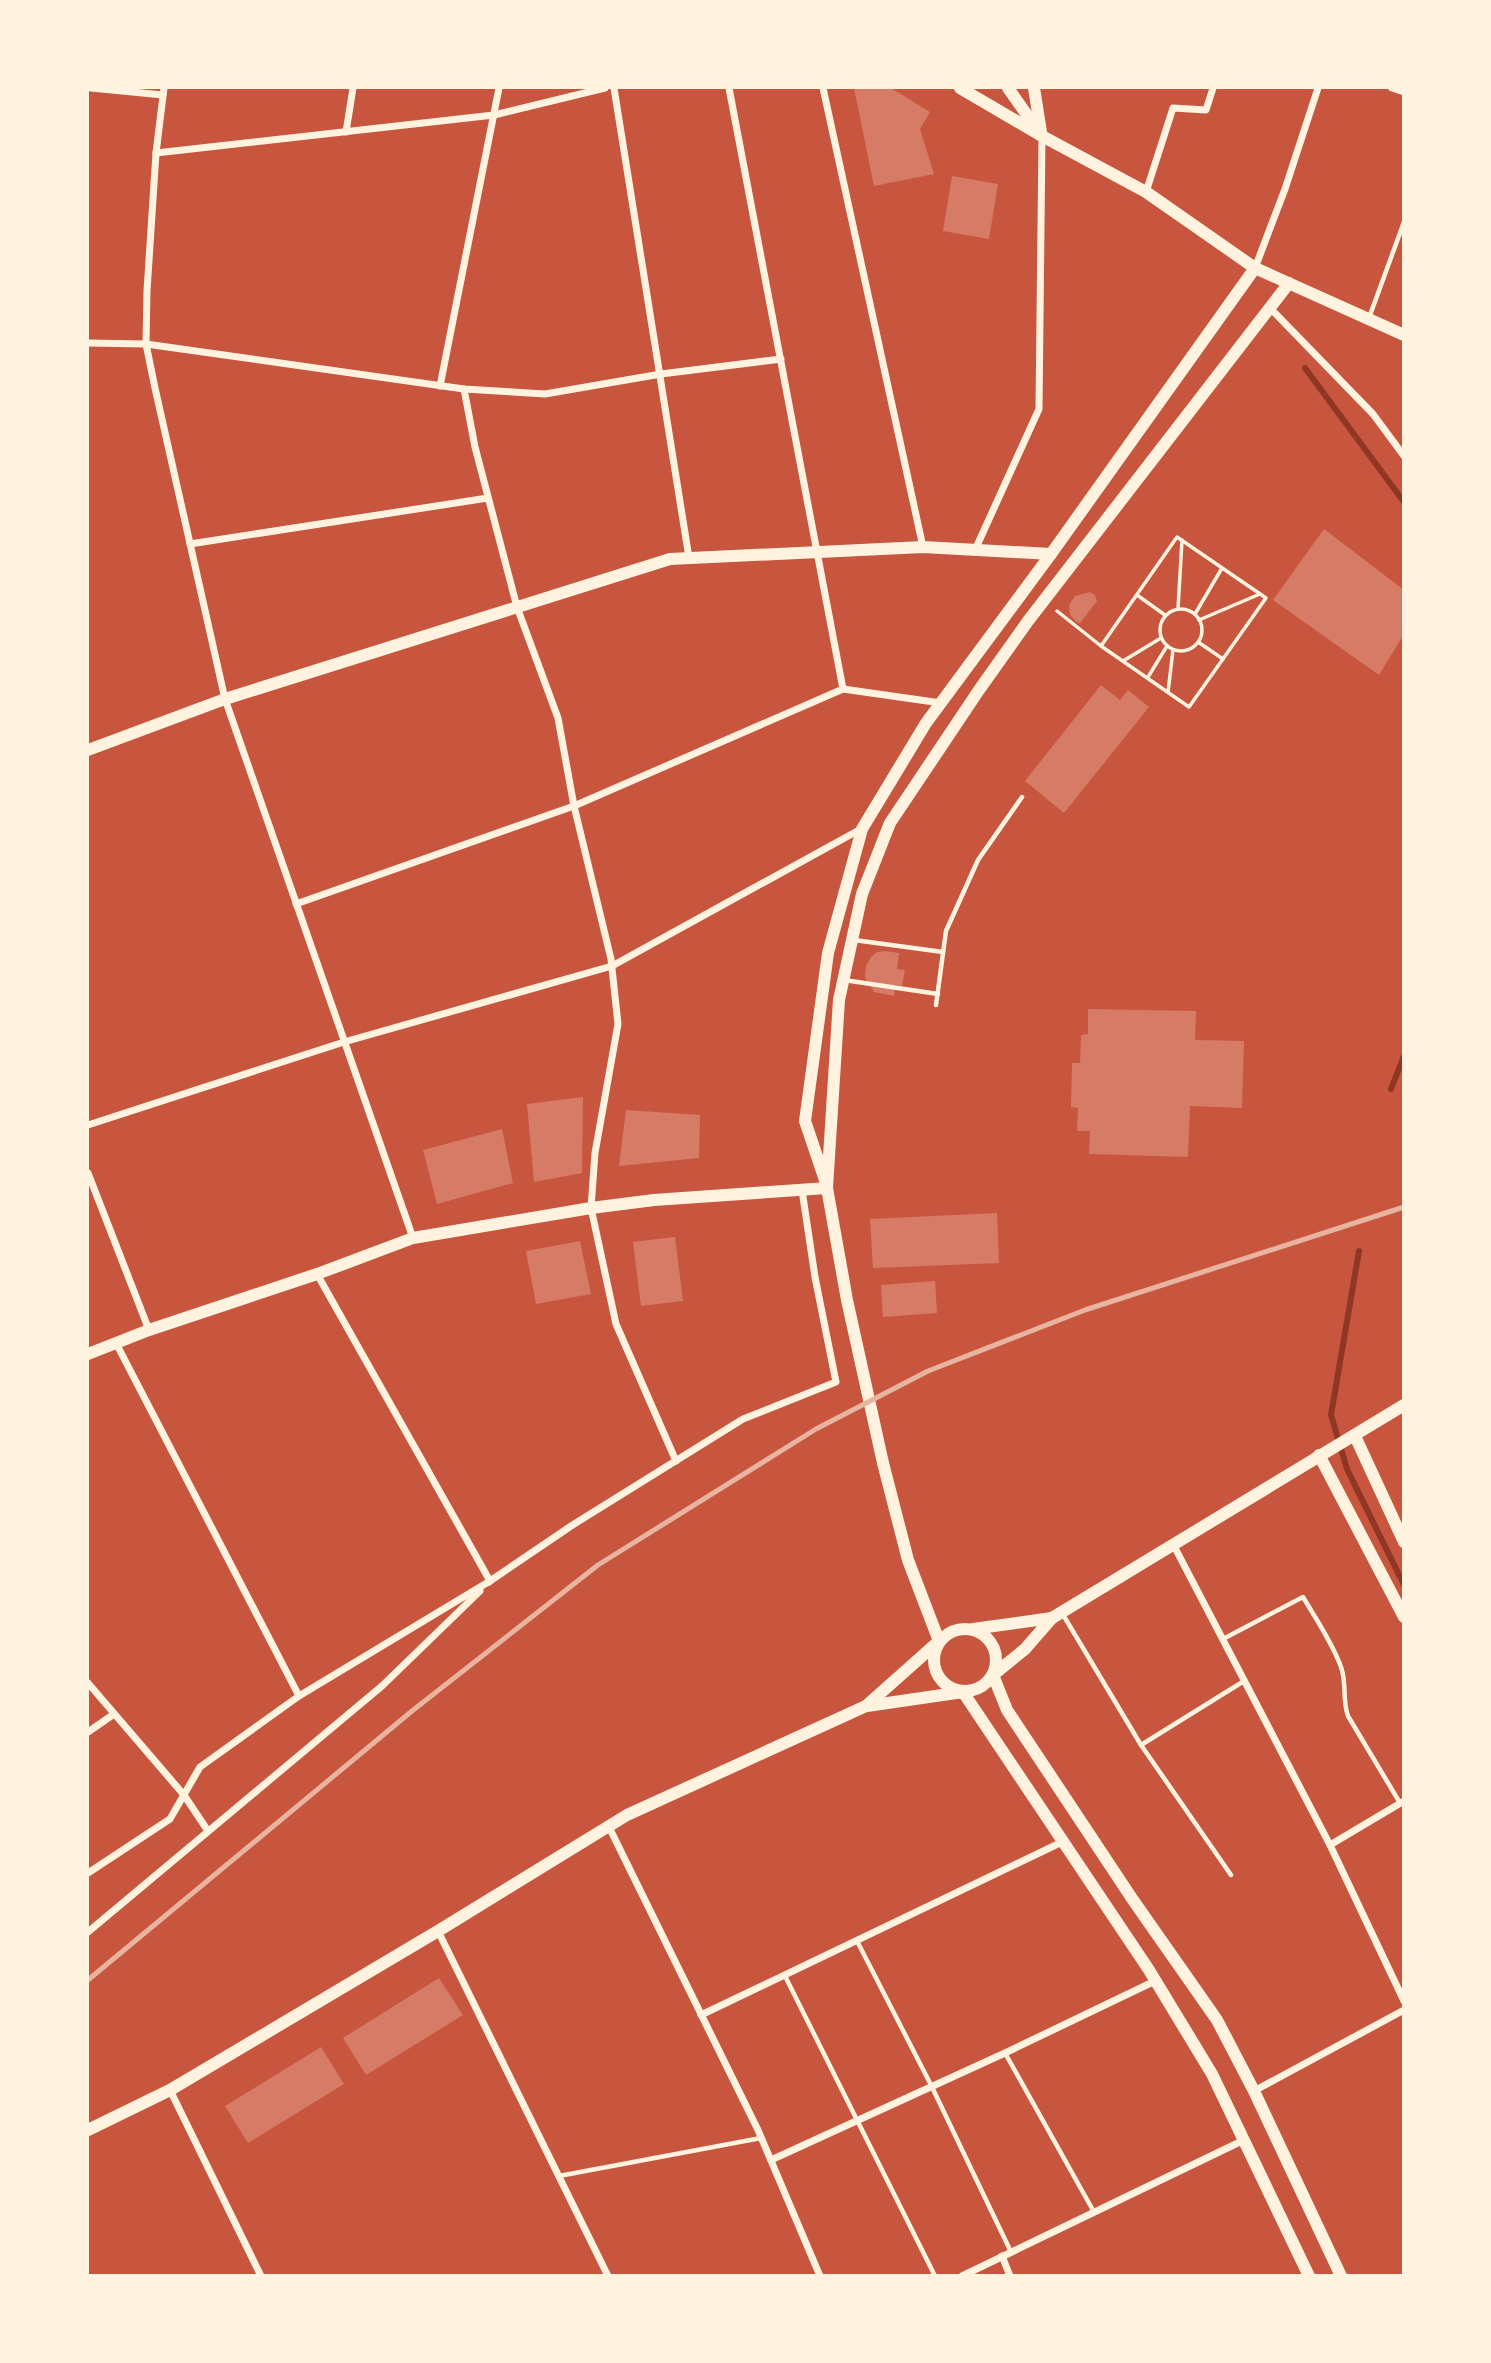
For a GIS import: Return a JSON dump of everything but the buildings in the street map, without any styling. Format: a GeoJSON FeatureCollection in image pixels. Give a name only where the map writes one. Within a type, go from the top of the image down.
{"type":"FeatureCollection","features":[{"type":"Feature","properties":{"kind":"main road"},"geometry":{"type":"LineString","coordinates":[[960,88],[1146,192],[1255,268],[1404,335]]}},
{"type":"Feature","properties":{"kind":"main road"},"geometry":{"type":"LineString","coordinates":[[1008,88],[1042,136]]}},
{"type":"Feature","properties":{"kind":"main road"},"geometry":{"type":"LineString","coordinates":[[1034,88],[1042,136]]}},
{"type":"Feature","properties":{"kind":"main road"},"geometry":{"type":"LineString","coordinates":[[1255,268],[1051,554],[926,723],[862,829],[828,953],[805,1121],[827,1188],[847,1300],[883,1463],[908,1560],[939,1641],[933,1665],[937,1675],[944,1684],[963,1692],[1155,1981],[1212,2074],[1309,2276]]}},
{"type":"Feature","properties":{"kind":"main road"},"geometry":{"type":"LineString","coordinates":[[827,1188],[839,1000],[862,894],[890,823],[979,690],[1044,601],[1289,284]]}},
{"type":"Feature","properties":{"kind":"main road"},"geometry":{"type":"LineString","coordinates":[[88,750],[225,699],[670,559],[923,547],[1051,554]]}},
{"type":"Feature","properties":{"kind":"main road"},"geometry":{"type":"LineString","coordinates":[[88,1354],[149,1329],[317,1274],[413,1238],[654,1200],[827,1188]]}},
{"type":"Feature","properties":{"kind":"main road"},"geometry":{"type":"LineString","coordinates":[[88,2130],[170,2090],[627,1815],[866,1706],[980,1688],[1025,1649],[1057,1615],[1404,1405]]}},
{"type":"Feature","properties":{"kind":"main road"},"geometry":{"type":"LineString","coordinates":[[1356,1436],[1404,1542]]}},
{"type":"Feature","properties":{"kind":"main road"},"geometry":{"type":"LineString","coordinates":[[1319,1455],[1404,1617]]}},
{"type":"Feature","properties":{"kind":"main road"},"geometry":{"type":"LineString","coordinates":[[866,1706],[951,1632],[1057,1615]]}},
{"type":"Feature","properties":{"kind":"main road"},"geometry":{"type":"LineString","coordinates":[[970,1629],[979,1632],[993,1646],[996,1656],[993,1675],[1007,1710],[1133,1900],[1217,2020],[1254,2091],[1340,2276]]}},
{"type":"Feature","properties":{"kind":"street"},"geometry":{"type":"LineString","coordinates":[[91,88],[163,91],[156,153],[146,344],[225,699],[413,1238]]}},
{"type":"Feature","properties":{"kind":"street"},"geometry":{"type":"LineString","coordinates":[[346,132],[354,88]]}},
{"type":"Feature","properties":{"kind":"street"},"geometry":{"type":"LineString","coordinates":[[440,386],[499,88]]}},
{"type":"Feature","properties":{"kind":"street"},"geometry":{"type":"LineString","coordinates":[[156,153],[494,115],[605,88]]}},
{"type":"Feature","properties":{"kind":"street"},"geometry":{"type":"LineString","coordinates":[[614,88],[690,558]]}},
{"type":"Feature","properties":{"kind":"street"},"geometry":{"type":"LineString","coordinates":[[729,88],[843,690]]}},
{"type":"Feature","properties":{"kind":"street"},"geometry":{"type":"LineString","coordinates":[[823,88],[923,547]]}},
{"type":"Feature","properties":{"kind":"street"},"geometry":{"type":"LineString","coordinates":[[1146,192],[1173,108],[1206,110],[1213,88]]}},
{"type":"Feature","properties":{"kind":"street"},"geometry":{"type":"LineString","coordinates":[[1255,268],[1286,189],[1318,88]]}},
{"type":"Feature","properties":{"kind":"street"},"geometry":{"type":"LineString","coordinates":[[1392,88],[1404,92]]}},
{"type":"Feature","properties":{"kind":"street"},"geometry":{"type":"LineString","coordinates":[[975,550],[1039,409],[1042,136]]}},
{"type":"Feature","properties":{"kind":"street"},"geometry":{"type":"LineString","coordinates":[[1270,308],[1373,414],[1404,456]]}},
{"type":"Feature","properties":{"kind":"street"},"geometry":{"type":"LineString","coordinates":[[88,343],[146,344],[440,386],[545,394],[660,374],[781,359]]}},
{"type":"Feature","properties":{"kind":"street"},"geometry":{"type":"LineString","coordinates":[[464,389],[488,498],[517,607],[558,718],[573,806],[612,966],[618,1024],[595,1153],[591,1208],[616,1324],[676,1461]]}},
{"type":"Feature","properties":{"kind":"street"},"geometry":{"type":"LineString","coordinates":[[190,544],[488,498]]}},
{"type":"Feature","properties":{"kind":"street"},"geometry":{"type":"LineString","coordinates":[[296,904],[573,806],[843,690],[941,703]]}},
{"type":"Feature","properties":{"kind":"street"},"geometry":{"type":"LineString","coordinates":[[88,1125],[344,1042],[612,966],[862,829]]}},
{"type":"Feature","properties":{"kind":"street"},"geometry":{"type":"LineString","coordinates":[[88,1173],[149,1329]]}},
{"type":"Feature","properties":{"kind":"street"},"geometry":{"type":"LineString","coordinates":[[88,1873],[170,1819],[200,1767],[299,1696],[490,1581],[571,1526],[743,1419],[836,1382],[815,1277],[802,1190]]}},
{"type":"Feature","properties":{"kind":"street"},"geometry":{"type":"LineString","coordinates":[[317,1274],[490,1581]]}},
{"type":"Feature","properties":{"kind":"street"},"geometry":{"type":"LineString","coordinates":[[116,1343],[299,1696]]}},
{"type":"Feature","properties":{"kind":"street"},"geometry":{"type":"LineString","coordinates":[[1173,1544],[1330,1845],[1404,2001]]}},
{"type":"Feature","properties":{"kind":"street"},"geometry":{"type":"LineString","coordinates":[[88,1932],[382,1686],[490,1581]]}},
{"type":"Feature","properties":{"kind":"street"},"geometry":{"type":"LineString","coordinates":[[88,1683],[184,1795],[208,1831]]}},
{"type":"Feature","properties":{"kind":"street"},"geometry":{"type":"LineString","coordinates":[[88,1732],[114,1714]]}},
{"type":"Feature","properties":{"kind":"street"},"geometry":{"type":"LineString","coordinates":[[1330,1845],[1402,1802]]}},
{"type":"Feature","properties":{"kind":"street"},"geometry":{"type":"LineString","coordinates":[[609,1827],[761,2138],[820,2276]]}},
{"type":"Feature","properties":{"kind":"street"},"geometry":{"type":"LineString","coordinates":[[701,2015],[1062,1842]]}},
{"type":"Feature","properties":{"kind":"street"},"geometry":{"type":"LineString","coordinates":[[438,1931],[608,2276]]}},
{"type":"Feature","properties":{"kind":"street"},"geometry":{"type":"LineString","coordinates":[[771,2160],[1155,1981]]}},
{"type":"Feature","properties":{"kind":"street"},"geometry":{"type":"LineString","coordinates":[[1254,2091],[1404,2010]]}},
{"type":"Feature","properties":{"kind":"street"},"geometry":{"type":"LineString","coordinates":[[170,2090],[261,2276]]}},
{"type":"Feature","properties":{"kind":"street"},"geometry":{"type":"LineString","coordinates":[[962,2276],[1244,2140]]}},
{"type":"Feature","properties":{"kind":"street"},"geometry":{"type":"LineString","coordinates":[[1002,2256],[1010,2276]]}},
{"type":"Feature","properties":{"kind":"lane"},"geometry":{"type":"LineString","coordinates":[[1368,319],[1404,222]]}},
{"type":"Feature","properties":{"kind":"lane"},"geometry":{"type":"LineString","coordinates":[[936,1005],[946,932],[978,860],[1022,797]]}},
{"type":"Feature","properties":{"kind":"lane"},"geometry":{"type":"LineString","coordinates":[[852,940],[943,952]]}},
{"type":"Feature","properties":{"kind":"lane"},"geometry":{"type":"LineString","coordinates":[[843,980],[938,994]]}},
{"type":"Feature","properties":{"kind":"lane"},"geometry":{"type":"LineString","coordinates":[[1223,1639],[1303,1597],[1340,1664],[1345,1682],[1344,1702],[1348,1716],[1402,1802]]}},
{"type":"Feature","properties":{"kind":"lane"},"geometry":{"type":"LineString","coordinates":[[1057,1615],[1141,1745],[1231,1875]]}},
{"type":"Feature","properties":{"kind":"lane"},"geometry":{"type":"LineString","coordinates":[[1141,1745],[1244,1681]]}},
{"type":"Feature","properties":{"kind":"lane"},"geometry":{"type":"LineString","coordinates":[[857,1941],[931,2085],[1011,2252]]}},
{"type":"Feature","properties":{"kind":"lane"},"geometry":{"type":"LineString","coordinates":[[785,1975],[935,2276]]}},
{"type":"Feature","properties":{"kind":"lane"},"geometry":{"type":"LineString","coordinates":[[1005,2053],[1094,2212]]}},
{"type":"Feature","properties":{"kind":"lane"},"geometry":{"type":"LineString","coordinates":[[559,2176],[761,2138]]}},
{"type":"Feature","properties":{"kind":"path"},"geometry":{"type":"LineString","coordinates":[[1044,601],[1101,646],[1189,707],[1266,598],[1177,537],[1101,646]]}},
{"type":"Feature","properties":{"kind":"path"},"geometry":{"type":"LineString","coordinates":[[1178,609],[1182,540]]}},
{"type":"Feature","properties":{"kind":"path"},"geometry":{"type":"LineString","coordinates":[[1194,614],[1222,568]]}},
{"type":"Feature","properties":{"kind":"path"},"geometry":{"type":"LineString","coordinates":[[1199,620],[1260,594]]}},
{"type":"Feature","properties":{"kind":"path"},"geometry":{"type":"LineString","coordinates":[[1137,595],[1165,615]]}},
{"type":"Feature","properties":{"kind":"path"},"geometry":{"type":"LineString","coordinates":[[1178,609],[1194,614],[1202,631],[1198,642],[1186,651],[1173,650],[1167,646],[1161,638],[1160,628],[1165,615],[1178,609]]}},
{"type":"Feature","properties":{"kind":"path"},"geometry":{"type":"LineString","coordinates":[[1122,661],[1161,638]]}},
{"type":"Feature","properties":{"kind":"path"},"geometry":{"type":"LineString","coordinates":[[1198,642],[1223,659]]}},
{"type":"Feature","properties":{"kind":"path"},"geometry":{"type":"LineString","coordinates":[[1147,678],[1167,646]]}},
{"type":"Feature","properties":{"kind":"path"},"geometry":{"type":"LineString","coordinates":[[1168,692],[1173,650]]}},
{"type":"Feature","properties":{"kind":"waterway"},"geometry":{"type":"LineString","coordinates":[[1305,368],[1404,502]]}},
{"type":"Feature","properties":{"kind":"waterway"},"geometry":{"type":"LineString","coordinates":[[1391,1089],[1404,1056]]}},
{"type":"Feature","properties":{"kind":"waterway"},"geometry":{"type":"LineString","coordinates":[[1359,1251],[1331,1415],[1347,1469],[1404,1585]]}},
{"type":"Feature","properties":{"kind":"railway"},"geometry":{"type":"LineString","coordinates":[[88,1980],[412,1711],[598,1565],[816,1429],[928,1371],[1085,1310],[1404,1207]]}}]}
